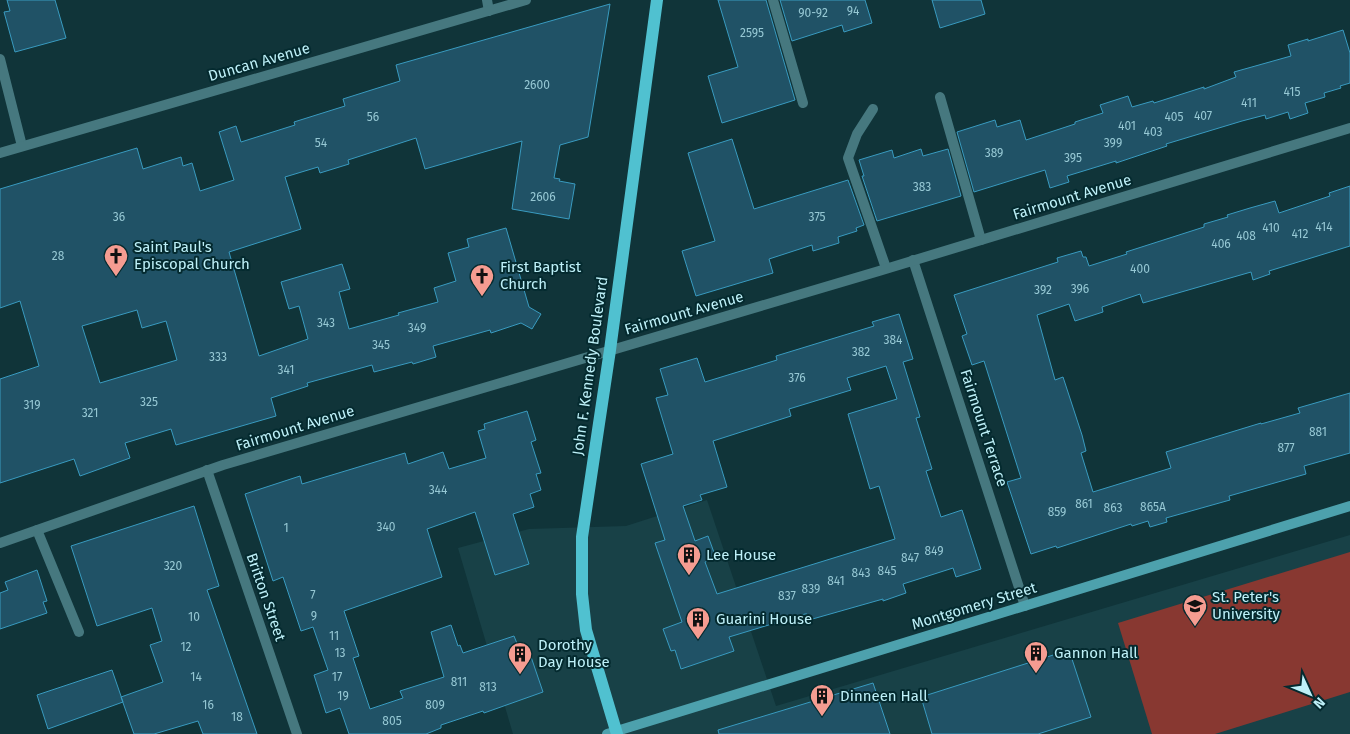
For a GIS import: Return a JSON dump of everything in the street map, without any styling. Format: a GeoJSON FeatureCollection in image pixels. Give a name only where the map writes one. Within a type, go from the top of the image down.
{"type":"FeatureCollection","features":[{"type":"Feature","properties":{"kind":"main road","name":"John F. Kennedy Boulevard"},"geometry":{"type":"LineString","coordinates":[[613,733],[586,630],[582,594],[582,537],[610,350],[657,0]]}},
{"type":"Feature","properties":{"kind":"main road","name":"Montgomery Street"},"geometry":{"type":"LineString","coordinates":[[613,733],[1350,506]]}},
{"type":"Feature","properties":{"kind":"street"},"geometry":{"type":"LineString","coordinates":[[486,0],[489,11]]}},
{"type":"Feature","properties":{"kind":"street","name":"Duncan Avenue"},"geometry":{"type":"LineString","coordinates":[[0,153],[526,0]]}},
{"type":"Feature","properties":{"kind":"street"},"geometry":{"type":"LineString","coordinates":[[773,0],[803,104]]}},
{"type":"Feature","properties":{"kind":"street"},"geometry":{"type":"LineString","coordinates":[[0,59],[22,146]]}},
{"type":"Feature","properties":{"kind":"street"},"geometry":{"type":"LineString","coordinates":[[940,97],[981,240]]}},
{"type":"Feature","properties":{"kind":"street"},"geometry":{"type":"LineString","coordinates":[[873,109],[857,134],[848,158],[886,268]]}},
{"type":"Feature","properties":{"kind":"street","name":"Fairmount Avenue"},"geometry":{"type":"LineString","coordinates":[[0,544],[207,470],[981,240],[1350,128]]}},
{"type":"Feature","properties":{"kind":"street","name":"Fairmount Terrace"},"geometry":{"type":"LineString","coordinates":[[913,260],[1025,606]]}},
{"type":"Feature","properties":{"kind":"street","name":"Britton Street"},"geometry":{"type":"LineString","coordinates":[[207,470],[297,734]]}},
{"type":"Feature","properties":{"kind":"street"},"geometry":{"type":"LineString","coordinates":[[37,530],[79,632]]}},
{"type":"Feature","properties":{"kind":"shaded area","name":"St. Peter's University"},"geometry":{"type":"Polygon","coordinates":[[[707,500],[776,706],[1350,535],[1350,734],[513,734],[458,548],[529,529],[626,526],[707,500]]]}},
{"type":"Feature","properties":{"kind":"shaded area"},"geometry":{"type":"Polygon","coordinates":[[[1350,552],[1350,692],[1215,734],[1152,734],[1118,623],[1350,552]]]}},
{"type":"Feature","properties":{"kind":"building"},"geometry":{"type":"Polygon","coordinates":[[[7,0],[55,0],[66,38],[15,52],[4,12],[10,11],[7,0]]]}},
{"type":"Feature","properties":{"kind":"building"},"geometry":{"type":"Polygon","coordinates":[[[718,0],[766,0],[795,100],[722,123],[708,76],[738,67],[718,0]]]}},
{"type":"Feature","properties":{"kind":"building"},"geometry":{"type":"Polygon","coordinates":[[[780,0],[865,0],[872,23],[844,32],[842,25],[792,41],[780,0]]]}},
{"type":"Feature","properties":{"kind":"building"},"geometry":{"type":"Polygon","coordinates":[[[932,0],[981,0],[985,14],[940,28],[932,0]]]}},
{"type":"Feature","properties":{"kind":"building"},"geometry":{"type":"Polygon","coordinates":[[[610,4],[588,137],[560,145],[554,178],[560,179],[559,181],[575,184],[569,219],[512,209],[522,141],[425,169],[416,138],[348,160],[349,164],[320,173],[318,167],[285,177],[301,229],[229,252],[259,356],[308,339],[299,306],[289,309],[281,282],[342,264],[350,289],[339,292],[349,329],[438,302],[434,288],[456,281],[448,253],[469,247],[467,239],[506,228],[529,307],[541,314],[532,329],[521,323],[491,333],[490,330],[433,346],[436,357],[413,364],[412,362],[374,372],[372,365],[307,383],[308,386],[271,398],[276,416],[176,445],[171,429],[125,443],[130,458],[80,476],[74,459],[0,483],[0,379],[39,366],[20,301],[0,308],[0,189],[137,148],[143,169],[181,157],[183,166],[192,163],[200,191],[234,180],[219,132],[236,126],[241,142],[295,125],[294,122],[345,106],[343,99],[400,81],[396,65],[610,4]],[[137,310],[82,326],[100,383],[177,360],[166,321],[142,328],[137,310]]]}},
{"type":"Feature","properties":{"kind":"building"},"geometry":{"type":"Polygon","coordinates":[[[1343,30],[1350,53],[1350,83],[1324,93],[1325,97],[1305,103],[1308,113],[1290,119],[1288,112],[1266,119],[1265,115],[1242,121],[1166,144],[1167,146],[1116,163],[1116,161],[1067,176],[1069,182],[1050,188],[1045,170],[974,192],[957,132],[995,120],[997,127],[1020,120],[1026,140],[1103,113],[1100,105],[1128,96],[1132,107],[1153,101],[1154,103],[1204,87],[1204,89],[1236,77],[1234,72],[1291,56],[1288,45],[1343,30]]]}},
{"type":"Feature","properties":{"kind":"building"},"geometry":{"type":"Polygon","coordinates":[[[732,139],[754,209],[848,180],[864,225],[856,228],[857,231],[838,237],[839,243],[813,251],[812,245],[769,259],[773,273],[696,296],[682,251],[715,241],[688,153],[732,139]]]}},
{"type":"Feature","properties":{"kind":"building"},"geometry":{"type":"Polygon","coordinates":[[[921,149],[923,156],[948,149],[961,196],[877,221],[862,176],[864,176],[859,160],[892,150],[894,158],[921,149]]]}},
{"type":"Feature","properties":{"kind":"building"},"geometry":{"type":"Polygon","coordinates":[[[1350,186],[1350,246],[1269,271],[1270,274],[1253,280],[1251,272],[1143,303],[1140,294],[1102,307],[1103,312],[1075,321],[1069,304],[1037,315],[1055,380],[1063,377],[1082,435],[1086,451],[1081,453],[1093,492],[1171,468],[1166,452],[1300,413],[1298,408],[1350,393],[1350,453],[1304,466],[1306,474],[1229,496],[1230,500],[1166,518],[1167,522],[1150,527],[1148,521],[1132,526],[1131,524],[1057,548],[1056,546],[1031,554],[1007,482],[1021,478],[984,361],[972,365],[962,336],[967,334],[954,295],[1058,262],[1057,258],[1081,251],[1083,257],[1086,257],[1089,266],[1204,227],[1204,224],[1228,217],[1227,215],[1275,201],[1279,213],[1330,196],[1329,193],[1350,186]]]}},
{"type":"Feature","properties":{"kind":"building"},"geometry":{"type":"Polygon","coordinates":[[[899,314],[913,359],[903,362],[920,417],[916,418],[932,469],[926,471],[941,517],[962,510],[981,569],[956,577],[953,568],[903,584],[906,593],[883,601],[883,599],[809,620],[807,614],[805,614],[729,637],[734,651],[681,669],[675,650],[671,651],[663,629],[682,622],[655,543],[665,540],[641,464],[673,454],[656,398],[668,395],[660,369],[697,358],[705,382],[777,360],[776,356],[874,326],[872,322],[899,314]],[[886,366],[847,378],[851,390],[789,409],[791,416],[713,441],[727,487],[700,495],[702,500],[683,506],[695,541],[708,536],[716,558],[705,562],[717,594],[895,539],[879,486],[870,489],[848,414],[897,399],[886,366]]]}},
{"type":"Feature","properties":{"kind":"building"},"geometry":{"type":"Polygon","coordinates":[[[527,411],[536,440],[531,442],[541,473],[536,474],[541,490],[530,494],[534,507],[513,514],[529,564],[495,575],[475,512],[427,529],[442,577],[344,611],[359,656],[353,658],[370,709],[403,698],[400,691],[444,677],[431,632],[451,625],[458,646],[460,645],[463,653],[514,636],[520,651],[528,648],[543,692],[484,713],[483,711],[441,725],[441,728],[426,734],[349,734],[340,708],[326,713],[314,675],[328,670],[313,627],[301,631],[283,577],[273,581],[245,494],[300,476],[302,484],[405,453],[408,464],[443,452],[449,469],[486,458],[478,431],[485,429],[484,424],[527,411]]]}},
{"type":"Feature","properties":{"kind":"building"},"geometry":{"type":"Polygon","coordinates":[[[194,506],[219,586],[207,590],[257,734],[203,734],[198,721],[154,734],[134,734],[121,697],[163,682],[150,645],[162,641],[152,608],[97,626],[71,546],[194,506]]]}},
{"type":"Feature","properties":{"kind":"building"},"geometry":{"type":"Polygon","coordinates":[[[37,570],[47,601],[43,602],[47,613],[0,629],[0,593],[8,590],[5,582],[37,570]]]}},
{"type":"Feature","properties":{"kind":"building","name":"Gannon Hall"},"geometry":{"type":"Polygon","coordinates":[[[1069,650],[1091,717],[1038,734],[932,734],[921,697],[1069,650]]]}},
{"type":"Feature","properties":{"kind":"building"},"geometry":{"type":"Polygon","coordinates":[[[112,670],[123,702],[48,729],[37,695],[112,670]]]}},
{"type":"Feature","properties":{"kind":"building","name":"Dinneen Hall"},"geometry":{"type":"Polygon","coordinates":[[[873,683],[890,734],[719,734],[718,730],[873,683]]]}},
{"type":"Feature","properties":{"kind":"place","name":"Saint Paul's Episcopal Church"},"geometry":{"type":"Point","coordinates":[116,277]}},
{"type":"Feature","properties":{"kind":"place","name":"First Baptist Church"},"geometry":{"type":"Point","coordinates":[482,297]}},
{"type":"Feature","properties":{"kind":"place","name":"Lee House"},"geometry":{"type":"Point","coordinates":[689,576]}},
{"type":"Feature","properties":{"kind":"place","name":"St. Peter's University"},"geometry":{"type":"Point","coordinates":[1195,627]}},
{"type":"Feature","properties":{"kind":"place","name":"Guarini House"},"geometry":{"type":"Point","coordinates":[698,640]}},
{"type":"Feature","properties":{"kind":"place","name":"Gannon Hall"},"geometry":{"type":"Point","coordinates":[1036,674]}},
{"type":"Feature","properties":{"kind":"place","name":"Dorothy Day House"},"geometry":{"type":"Point","coordinates":[520,675]}},
{"type":"Feature","properties":{"kind":"place","name":"Dinneen Hall"},"geometry":{"type":"Point","coordinates":[822,717]}}]}
